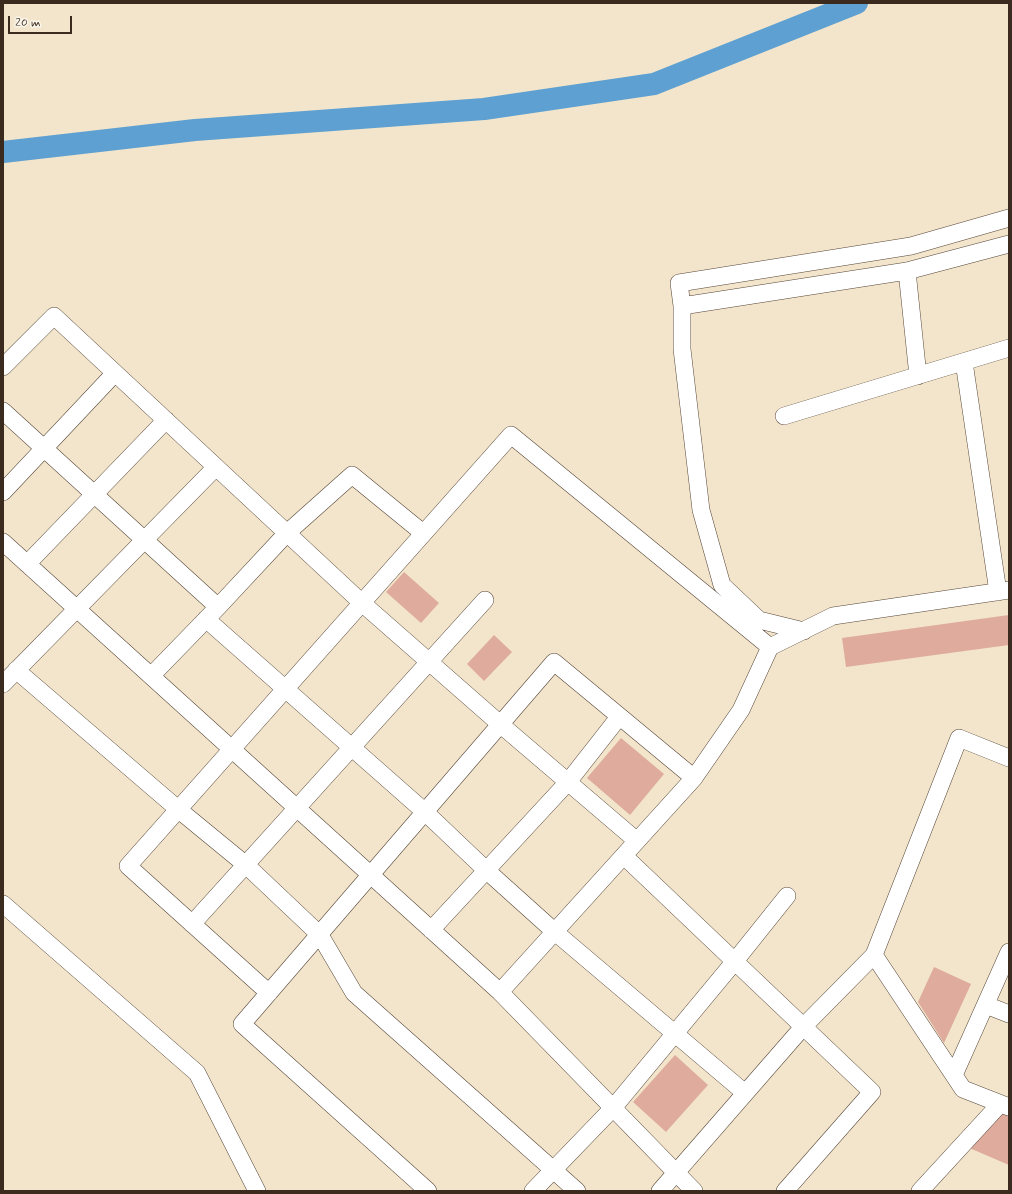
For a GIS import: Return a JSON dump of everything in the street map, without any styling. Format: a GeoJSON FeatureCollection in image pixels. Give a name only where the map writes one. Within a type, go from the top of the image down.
{"type":"FeatureCollection","features":[{"type":"Feature","properties":{"kind":"street"},"geometry":{"type":"LineString","coordinates":[[804,631],[759,620],[722,585],[701,510],[682,349],[682,306],[679,283],[911,246],[1009,218]]}},
{"type":"Feature","properties":{"kind":"street"},"geometry":{"type":"LineString","coordinates":[[682,306],[907,271],[1009,244]]}},
{"type":"Feature","properties":{"kind":"street"},"geometry":{"type":"LineString","coordinates":[[907,271],[918,376]]}},
{"type":"Feature","properties":{"kind":"street"},"geometry":{"type":"LineString","coordinates":[[4,365],[54,316],[362,602],[500,724],[637,841]]}},
{"type":"Feature","properties":{"kind":"street"},"geometry":{"type":"LineString","coordinates":[[784,416],[1009,348]]}},
{"type":"Feature","properties":{"kind":"street"},"geometry":{"type":"LineString","coordinates":[[500,992],[694,778],[741,710],[770,647],[833,616],[1003,591],[964,362]]}},
{"type":"Feature","properties":{"kind":"street"},"geometry":{"type":"LineString","coordinates":[[3,492],[115,373]]}},
{"type":"Feature","properties":{"kind":"street"},"geometry":{"type":"LineString","coordinates":[[3,411],[218,607]]}},
{"type":"Feature","properties":{"kind":"street"},"geometry":{"type":"LineString","coordinates":[[27,564],[166,420]]}},
{"type":"Feature","properties":{"kind":"street"},"geometry":{"type":"LineString","coordinates":[[269,993],[128,866],[511,435],[770,647]]}},
{"type":"Feature","properties":{"kind":"street"},"geometry":{"type":"LineString","coordinates":[[3,684],[216,467]]}},
{"type":"Feature","properties":{"kind":"street"},"geometry":{"type":"LineString","coordinates":[[151,676],[287,533],[352,475],[424,534]]}},
{"type":"Feature","properties":{"kind":"street"},"geometry":{"type":"LineString","coordinates":[[3,542],[296,809],[500,992],[694,1191]]}},
{"type":"Feature","properties":{"kind":"street"},"geometry":{"type":"LineString","coordinates":[[192,924],[485,600]]}},
{"type":"Feature","properties":{"kind":"street"},"geometry":{"type":"LineString","coordinates":[[206,619],[425,812],[486,870],[555,932],[745,1093]]}},
{"type":"Feature","properties":{"kind":"street"},"geometry":{"type":"LineString","coordinates":[[428,1191],[242,1024],[554,662],[694,778]]}},
{"type":"Feature","properties":{"kind":"street"},"geometry":{"type":"LineString","coordinates":[[16,670],[179,810],[246,865],[320,935],[354,993],[577,1191]]}},
{"type":"Feature","properties":{"kind":"street"},"geometry":{"type":"LineString","coordinates":[[431,930],[568,782],[620,717]]}},
{"type":"Feature","properties":{"kind":"street"},"geometry":{"type":"LineString","coordinates":[[660,1191],[803,1027],[874,955],[959,738],[1009,758]]}},
{"type":"Feature","properties":{"kind":"street"},"geometry":{"type":"LineString","coordinates":[[624,856],[872,1092],[787,1190]]}},
{"type":"Feature","properties":{"kind":"street"},"geometry":{"type":"LineString","coordinates":[[533,1191],[613,1108],[787,896]]}},
{"type":"Feature","properties":{"kind":"street"},"geometry":{"type":"LineString","coordinates":[[3,904],[197,1073],[257,1191]]}},
{"type":"Feature","properties":{"kind":"street"},"geometry":{"type":"LineString","coordinates":[[954,1075],[1009,952]]}},
{"type":"Feature","properties":{"kind":"street"},"geometry":{"type":"LineString","coordinates":[[874,955],[963,1089],[1005,1106],[920,1191]]}},
{"type":"Feature","properties":{"kind":"street"},"geometry":{"type":"LineString","coordinates":[[986,1005],[1009,1014]]}},
{"type":"Feature","properties":{"kind":"building"},"geometry":{"type":"Polygon","coordinates":[[[404,572],[439,603],[421,623],[386,592],[404,572]]]}},
{"type":"Feature","properties":{"kind":"building"},"geometry":{"type":"Polygon","coordinates":[[[1009,615],[1009,645],[846,667],[842,638],[1009,615]]]}},
{"type":"Feature","properties":{"kind":"building"},"geometry":{"type":"Polygon","coordinates":[[[494,635],[512,652],[484,681],[467,664],[494,635]]]}},
{"type":"Feature","properties":{"kind":"building"},"geometry":{"type":"Polygon","coordinates":[[[621,738],[664,774],[630,815],[587,778],[621,738]]]}},
{"type":"Feature","properties":{"kind":"building"},"geometry":{"type":"Polygon","coordinates":[[[934,967],[971,984],[944,1043],[918,1002],[934,967]]]}},
{"type":"Feature","properties":{"kind":"building"},"geometry":{"type":"Polygon","coordinates":[[[675,1055],[708,1085],[666,1132],[633,1102],[675,1055]]]}},
{"type":"Feature","properties":{"kind":"building"},"geometry":{"type":"Polygon","coordinates":[[[1000,1110],[1009,1114],[1009,1165],[967,1147],[1000,1110]]]}},
{"type":"Feature","properties":{"kind":"waterway"},"geometry":{"type":"LineString","coordinates":[[3,152],[195,130],[484,109],[654,84],[857,3]]}}]}
